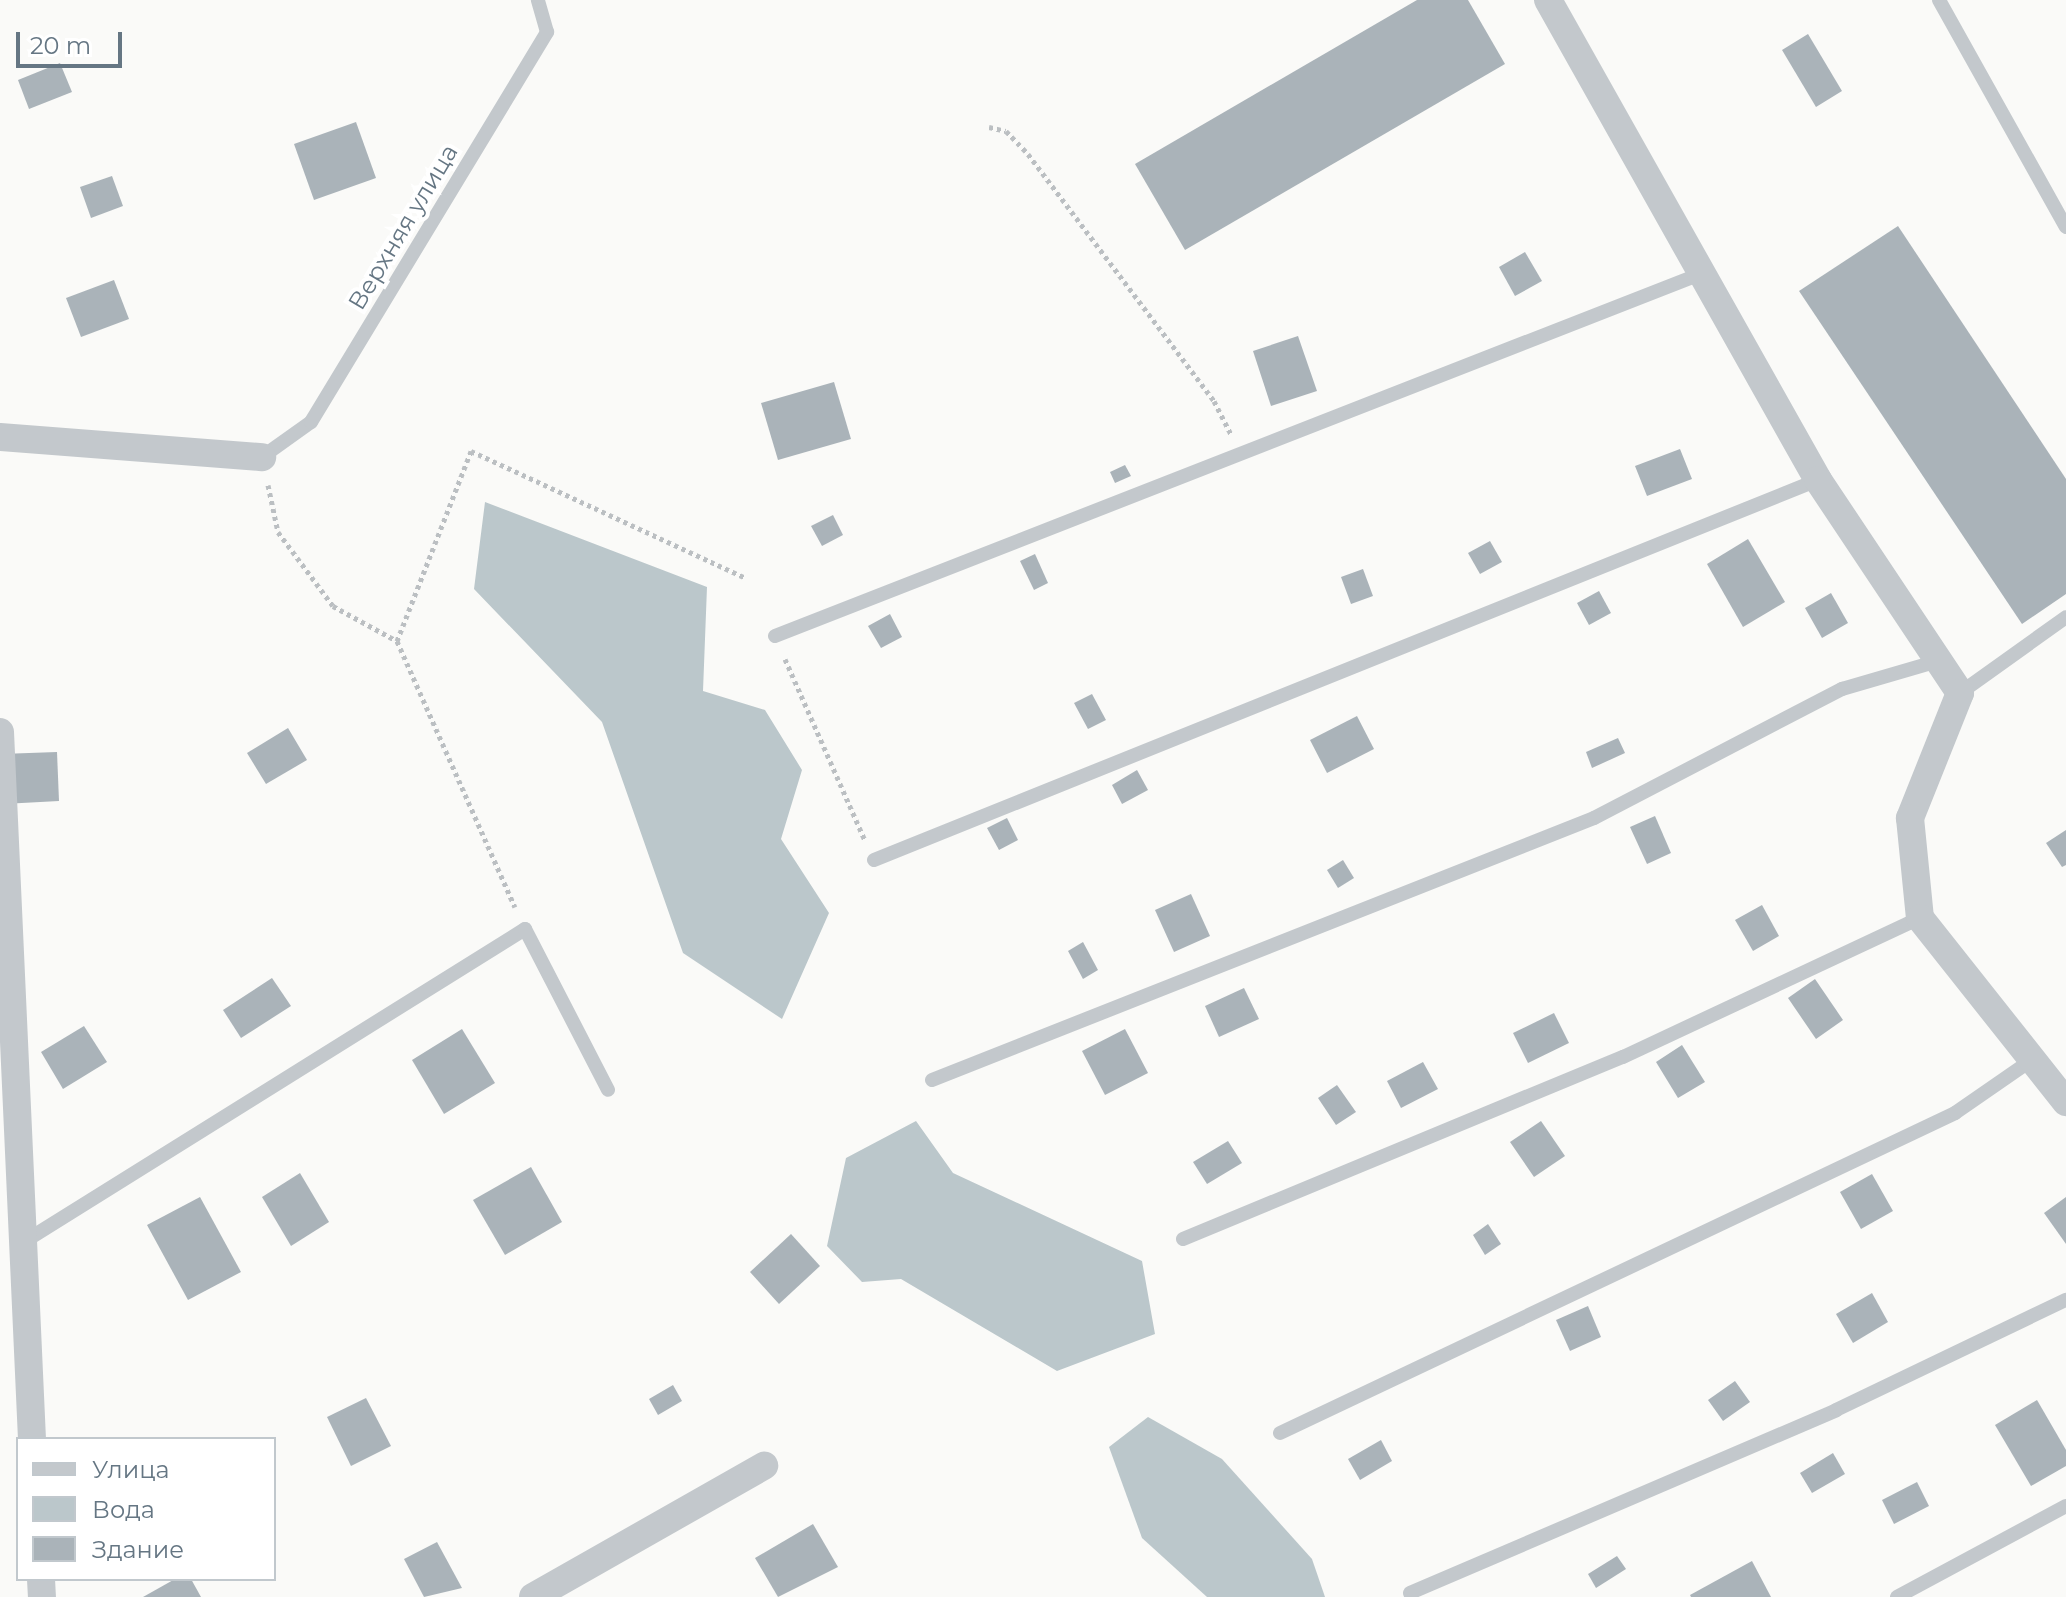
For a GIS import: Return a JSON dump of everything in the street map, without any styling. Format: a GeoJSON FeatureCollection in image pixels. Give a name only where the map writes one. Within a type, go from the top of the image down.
{"type":"FeatureCollection","features":[{"type":"Feature","properties":{"kind":"street"},"geometry":{"type":"LineString","coordinates":[[1548,0],[1818,480],[1960,693],[1910,818],[1920,918],[2030,1061],[2066,1102]]}},
{"type":"Feature","properties":{"kind":"street"},"geometry":{"type":"LineString","coordinates":[[0,437],[262,457]]}},
{"type":"Feature","properties":{"kind":"street"},"geometry":{"type":"LineString","coordinates":[[0,732],[18,1245],[32,1437]]}},
{"type":"Feature","properties":{"kind":"street"},"geometry":{"type":"LineString","coordinates":[[533,1597],[764,1466]]}},
{"type":"Feature","properties":{"kind":"lane","name":"Верхняя улица"},"geometry":{"type":"LineString","coordinates":[[262,457],[319,409],[547,32],[538,0]]}},
{"type":"Feature","properties":{"kind":"lane"},"geometry":{"type":"LineString","coordinates":[[1939,0],[2066,227]]}},
{"type":"Feature","properties":{"kind":"lane"},"geometry":{"type":"LineString","coordinates":[[775,636],[1238,449],[1700,274]]}},
{"type":"Feature","properties":{"kind":"lane"},"geometry":{"type":"LineString","coordinates":[[874,860],[1818,480]]}},
{"type":"Feature","properties":{"kind":"lane"},"geometry":{"type":"LineString","coordinates":[[1960,693],[2066,617]]}},
{"type":"Feature","properties":{"kind":"lane"},"geometry":{"type":"LineString","coordinates":[[932,1080],[1594,818],[1842,689],[1938,661]]}},
{"type":"Feature","properties":{"kind":"lane"},"geometry":{"type":"LineString","coordinates":[[1183,1239],[1623,1057],[1920,918]]}},
{"type":"Feature","properties":{"kind":"lane"},"geometry":{"type":"LineString","coordinates":[[18,1245],[525,929],[608,1090]]}},
{"type":"Feature","properties":{"kind":"lane"},"geometry":{"type":"LineString","coordinates":[[1280,1433],[1955,1113],[2030,1061]]}},
{"type":"Feature","properties":{"kind":"lane"},"geometry":{"type":"LineString","coordinates":[[1410,1593],[1836,1410],[2066,1300]]}},
{"type":"Feature","properties":{"kind":"lane"},"geometry":{"type":"LineString","coordinates":[[1897,1597],[2066,1506]]}},
{"type":"Feature","properties":{"kind":"path"},"geometry":{"type":"LineString","coordinates":[[989,127],[1006,131],[1028,154],[1214,401],[1238,449]]}},
{"type":"Feature","properties":{"kind":"path"},"geometry":{"type":"LineString","coordinates":[[397,641],[471,451],[744,577]]}},
{"type":"Feature","properties":{"kind":"path"},"geometry":{"type":"LineString","coordinates":[[262,457],[278,532],[333,606],[397,641],[525,929]]}},
{"type":"Feature","properties":{"kind":"path"},"geometry":{"type":"LineString","coordinates":[[775,636],[874,860]]}},
{"type":"Feature","properties":{"kind":"water"},"geometry":{"type":"Polygon","coordinates":[[[485,502],[707,587],[703,691],[765,710],[802,770],[781,839],[829,913],[782,1019],[683,953],[602,722],[474,589],[485,502]]]}},
{"type":"Feature","properties":{"kind":"water"},"geometry":{"type":"Polygon","coordinates":[[[916,1121],[953,1173],[1142,1261],[1155,1334],[1057,1371],[901,1279],[862,1282],[827,1246],[846,1158],[916,1121]]]}},
{"type":"Feature","properties":{"kind":"water"},"geometry":{"type":"Polygon","coordinates":[[[1148,1417],[1222,1459],[1312,1559],[1325,1597],[1207,1597],[1142,1538],[1109,1447],[1148,1417]]]}},
{"type":"Feature","properties":{"kind":"building"},"geometry":{"type":"Polygon","coordinates":[[[1417,0],[1468,0],[1505,64],[1185,250],[1135,164],[1417,0]]]}},
{"type":"Feature","properties":{"kind":"building"},"geometry":{"type":"Polygon","coordinates":[[[1808,34],[1842,91],[1816,107],[1782,50],[1808,34]]]}},
{"type":"Feature","properties":{"kind":"building"},"geometry":{"type":"Polygon","coordinates":[[[60,63],[72,92],[29,109],[18,80],[60,63]]]}},
{"type":"Feature","properties":{"kind":"building"},"geometry":{"type":"Polygon","coordinates":[[[356,122],[376,178],[314,200],[294,144],[356,122]]]}},
{"type":"Feature","properties":{"kind":"building"},"geometry":{"type":"Polygon","coordinates":[[[112,176],[123,206],[91,218],[80,187],[112,176]]]}},
{"type":"Feature","properties":{"kind":"building"},"geometry":{"type":"Polygon","coordinates":[[[1898,226],[2066,479],[2066,594],[2022,624],[1799,291],[1898,226]]]}},
{"type":"Feature","properties":{"kind":"building"},"geometry":{"type":"Polygon","coordinates":[[[1525,252],[1542,281],[1515,296],[1499,267],[1525,252]]]}},
{"type":"Feature","properties":{"kind":"building"},"geometry":{"type":"Polygon","coordinates":[[[114,280],[129,319],[81,337],[66,298],[114,280]]]}},
{"type":"Feature","properties":{"kind":"building"},"geometry":{"type":"Polygon","coordinates":[[[1298,336],[1317,391],[1271,406],[1253,351],[1298,336]]]}},
{"type":"Feature","properties":{"kind":"building"},"geometry":{"type":"Polygon","coordinates":[[[834,382],[851,439],[778,460],[761,403],[834,382]]]}},
{"type":"Feature","properties":{"kind":"building"},"geometry":{"type":"Polygon","coordinates":[[[1680,449],[1692,479],[1647,496],[1635,466],[1680,449]]]}},
{"type":"Feature","properties":{"kind":"building"},"geometry":{"type":"Polygon","coordinates":[[[1125,465],[1131,476],[1115,483],[1110,472],[1125,465]]]}},
{"type":"Feature","properties":{"kind":"building"},"geometry":{"type":"Polygon","coordinates":[[[833,515],[843,535],[822,546],[811,526],[833,515]]]}},
{"type":"Feature","properties":{"kind":"building"},"geometry":{"type":"Polygon","coordinates":[[[1748,539],[1785,602],[1743,627],[1707,564],[1748,539]]]}},
{"type":"Feature","properties":{"kind":"building"},"geometry":{"type":"Polygon","coordinates":[[[1490,541],[1502,562],[1480,574],[1468,553],[1490,541]]]}},
{"type":"Feature","properties":{"kind":"building"},"geometry":{"type":"Polygon","coordinates":[[[1035,554],[1048,583],[1034,590],[1020,561],[1035,554]]]}},
{"type":"Feature","properties":{"kind":"building"},"geometry":{"type":"Polygon","coordinates":[[[1363,569],[1373,596],[1351,604],[1341,577],[1363,569]]]}},
{"type":"Feature","properties":{"kind":"building"},"geometry":{"type":"Polygon","coordinates":[[[1599,591],[1611,613],[1589,625],[1577,603],[1599,591]]]}},
{"type":"Feature","properties":{"kind":"building"},"geometry":{"type":"Polygon","coordinates":[[[1831,593],[1848,623],[1822,638],[1805,608],[1831,593]]]}},
{"type":"Feature","properties":{"kind":"building"},"geometry":{"type":"Polygon","coordinates":[[[890,614],[902,637],[881,648],[868,626],[890,614]]]}},
{"type":"Feature","properties":{"kind":"building"},"geometry":{"type":"Polygon","coordinates":[[[1092,694],[1106,720],[1088,729],[1074,703],[1092,694]]]}},
{"type":"Feature","properties":{"kind":"building"},"geometry":{"type":"Polygon","coordinates":[[[1357,716],[1374,749],[1327,773],[1310,740],[1357,716]]]}},
{"type":"Feature","properties":{"kind":"building"},"geometry":{"type":"Polygon","coordinates":[[[288,728],[307,760],[266,784],[247,753],[288,728]]]}},
{"type":"Feature","properties":{"kind":"building"},"geometry":{"type":"Polygon","coordinates":[[[1618,738],[1625,753],[1592,768],[1586,752],[1618,738]]]}},
{"type":"Feature","properties":{"kind":"building"},"geometry":{"type":"Polygon","coordinates":[[[57,752],[59,801],[3,804],[1,754],[57,752]]]}},
{"type":"Feature","properties":{"kind":"building"},"geometry":{"type":"Polygon","coordinates":[[[1137,770],[1148,790],[1122,804],[1112,785],[1137,770]]]}},
{"type":"Feature","properties":{"kind":"building"},"geometry":{"type":"Polygon","coordinates":[[[1655,816],[1671,853],[1647,864],[1630,827],[1655,816]]]}},
{"type":"Feature","properties":{"kind":"building"},"geometry":{"type":"Polygon","coordinates":[[[1007,818],[1018,840],[999,850],[987,828],[1007,818]]]}},
{"type":"Feature","properties":{"kind":"building"},"geometry":{"type":"Polygon","coordinates":[[[2066,830],[2066,865],[2062,867],[2046,843],[2066,830]]]}},
{"type":"Feature","properties":{"kind":"building"},"geometry":{"type":"Polygon","coordinates":[[[1343,860],[1354,878],[1338,888],[1327,870],[1343,860]]]}},
{"type":"Feature","properties":{"kind":"building"},"geometry":{"type":"Polygon","coordinates":[[[1191,894],[1210,936],[1174,952],[1155,910],[1191,894]]]}},
{"type":"Feature","properties":{"kind":"building"},"geometry":{"type":"Polygon","coordinates":[[[1762,905],[1779,936],[1753,951],[1735,920],[1762,905]]]}},
{"type":"Feature","properties":{"kind":"building"},"geometry":{"type":"Polygon","coordinates":[[[1083,942],[1098,970],[1083,979],[1068,951],[1083,942]]]}},
{"type":"Feature","properties":{"kind":"building"},"geometry":{"type":"Polygon","coordinates":[[[272,978],[291,1006],[241,1038],[223,1010],[272,978]]]}},
{"type":"Feature","properties":{"kind":"building"},"geometry":{"type":"Polygon","coordinates":[[[1815,979],[1843,1020],[1816,1039],[1788,998],[1815,979]]]}},
{"type":"Feature","properties":{"kind":"building"},"geometry":{"type":"Polygon","coordinates":[[[1244,988],[1259,1019],[1219,1037],[1205,1006],[1244,988]]]}},
{"type":"Feature","properties":{"kind":"building"},"geometry":{"type":"Polygon","coordinates":[[[1554,1013],[1569,1043],[1528,1063],[1513,1033],[1554,1013]]]}},
{"type":"Feature","properties":{"kind":"building"},"geometry":{"type":"Polygon","coordinates":[[[84,1026],[107,1062],[63,1089],[41,1052],[84,1026]]]}},
{"type":"Feature","properties":{"kind":"building"},"geometry":{"type":"Polygon","coordinates":[[[462,1029],[495,1083],[444,1114],[412,1060],[462,1029]]]}},
{"type":"Feature","properties":{"kind":"building"},"geometry":{"type":"Polygon","coordinates":[[[1125,1029],[1148,1073],[1105,1095],[1082,1051],[1125,1029]]]}},
{"type":"Feature","properties":{"kind":"building"},"geometry":{"type":"Polygon","coordinates":[[[1682,1045],[1705,1082],[1678,1098],[1656,1062],[1682,1045]]]}},
{"type":"Feature","properties":{"kind":"building"},"geometry":{"type":"Polygon","coordinates":[[[1423,1062],[1438,1089],[1401,1108],[1387,1081],[1423,1062]]]}},
{"type":"Feature","properties":{"kind":"building"},"geometry":{"type":"Polygon","coordinates":[[[1337,1085],[1356,1112],[1336,1125],[1318,1098],[1337,1085]]]}},
{"type":"Feature","properties":{"kind":"building"},"geometry":{"type":"Polygon","coordinates":[[[1541,1121],[1565,1156],[1534,1177],[1510,1142],[1541,1121]]]}},
{"type":"Feature","properties":{"kind":"building"},"geometry":{"type":"Polygon","coordinates":[[[1228,1141],[1242,1163],[1207,1184],[1193,1162],[1228,1141]]]}},
{"type":"Feature","properties":{"kind":"building"},"geometry":{"type":"Polygon","coordinates":[[[531,1167],[562,1222],[505,1255],[473,1200],[531,1167]]]}},
{"type":"Feature","properties":{"kind":"building"},"geometry":{"type":"Polygon","coordinates":[[[300,1173],[329,1222],[291,1246],[262,1197],[300,1173]]]}},
{"type":"Feature","properties":{"kind":"building"},"geometry":{"type":"Polygon","coordinates":[[[1872,1174],[1893,1211],[1861,1229],[1840,1192],[1872,1174]]]}},
{"type":"Feature","properties":{"kind":"building"},"geometry":{"type":"Polygon","coordinates":[[[200,1197],[241,1272],[188,1300],[147,1225],[200,1197]]]}},
{"type":"Feature","properties":{"kind":"building"},"geometry":{"type":"Polygon","coordinates":[[[2066,1197],[2066,1244],[2044,1213],[2066,1197]]]}},
{"type":"Feature","properties":{"kind":"building"},"geometry":{"type":"Polygon","coordinates":[[[1488,1224],[1501,1244],[1485,1255],[1473,1235],[1488,1224]]]}},
{"type":"Feature","properties":{"kind":"building"},"geometry":{"type":"Polygon","coordinates":[[[791,1234],[820,1266],[779,1304],[750,1272],[791,1234]]]}},
{"type":"Feature","properties":{"kind":"building"},"geometry":{"type":"Polygon","coordinates":[[[1872,1293],[1888,1322],[1853,1343],[1836,1314],[1872,1293]]]}},
{"type":"Feature","properties":{"kind":"building"},"geometry":{"type":"Polygon","coordinates":[[[1588,1306],[1601,1337],[1570,1351],[1556,1320],[1588,1306]]]}},
{"type":"Feature","properties":{"kind":"building"},"geometry":{"type":"Polygon","coordinates":[[[1735,1381],[1750,1402],[1723,1421],[1708,1400],[1735,1381]]]}},
{"type":"Feature","properties":{"kind":"building"},"geometry":{"type":"Polygon","coordinates":[[[673,1385],[682,1401],[658,1415],[649,1399],[673,1385]]]}},
{"type":"Feature","properties":{"kind":"building"},"geometry":{"type":"Polygon","coordinates":[[[366,1398],[391,1446],[351,1466],[327,1417],[366,1398]]]}},
{"type":"Feature","properties":{"kind":"building"},"geometry":{"type":"Polygon","coordinates":[[[2037,1400],[2066,1450],[2066,1466],[2031,1486],[1995,1425],[2037,1400]]]}},
{"type":"Feature","properties":{"kind":"building"},"geometry":{"type":"Polygon","coordinates":[[[1381,1440],[1392,1461],[1360,1480],[1348,1459],[1381,1440]]]}},
{"type":"Feature","properties":{"kind":"building"},"geometry":{"type":"Polygon","coordinates":[[[1833,1453],[1845,1474],[1812,1493],[1800,1473],[1833,1453]]]}},
{"type":"Feature","properties":{"kind":"building"},"geometry":{"type":"Polygon","coordinates":[[[1917,1482],[1929,1506],[1894,1524],[1882,1500],[1917,1482]]]}},
{"type":"Feature","properties":{"kind":"building"},"geometry":{"type":"Polygon","coordinates":[[[813,1524],[838,1567],[778,1597],[755,1558],[813,1524]]]}},
{"type":"Feature","properties":{"kind":"building"},"geometry":{"type":"Polygon","coordinates":[[[437,1542],[462,1588],[424,1597],[404,1559],[437,1542]]]}},
{"type":"Feature","properties":{"kind":"building"},"geometry":{"type":"Polygon","coordinates":[[[1617,1556],[1626,1569],[1596,1588],[1588,1574],[1617,1556]]]}},
{"type":"Feature","properties":{"kind":"building"},"geometry":{"type":"Polygon","coordinates":[[[1752,1561],[1771,1597],[1691,1597],[1690,1595],[1752,1561]]]}},
{"type":"Feature","properties":{"kind":"building"},"geometry":{"type":"Polygon","coordinates":[[[171,1581],[192,1581],[201,1597],[143,1597],[171,1581]]]}}]}
